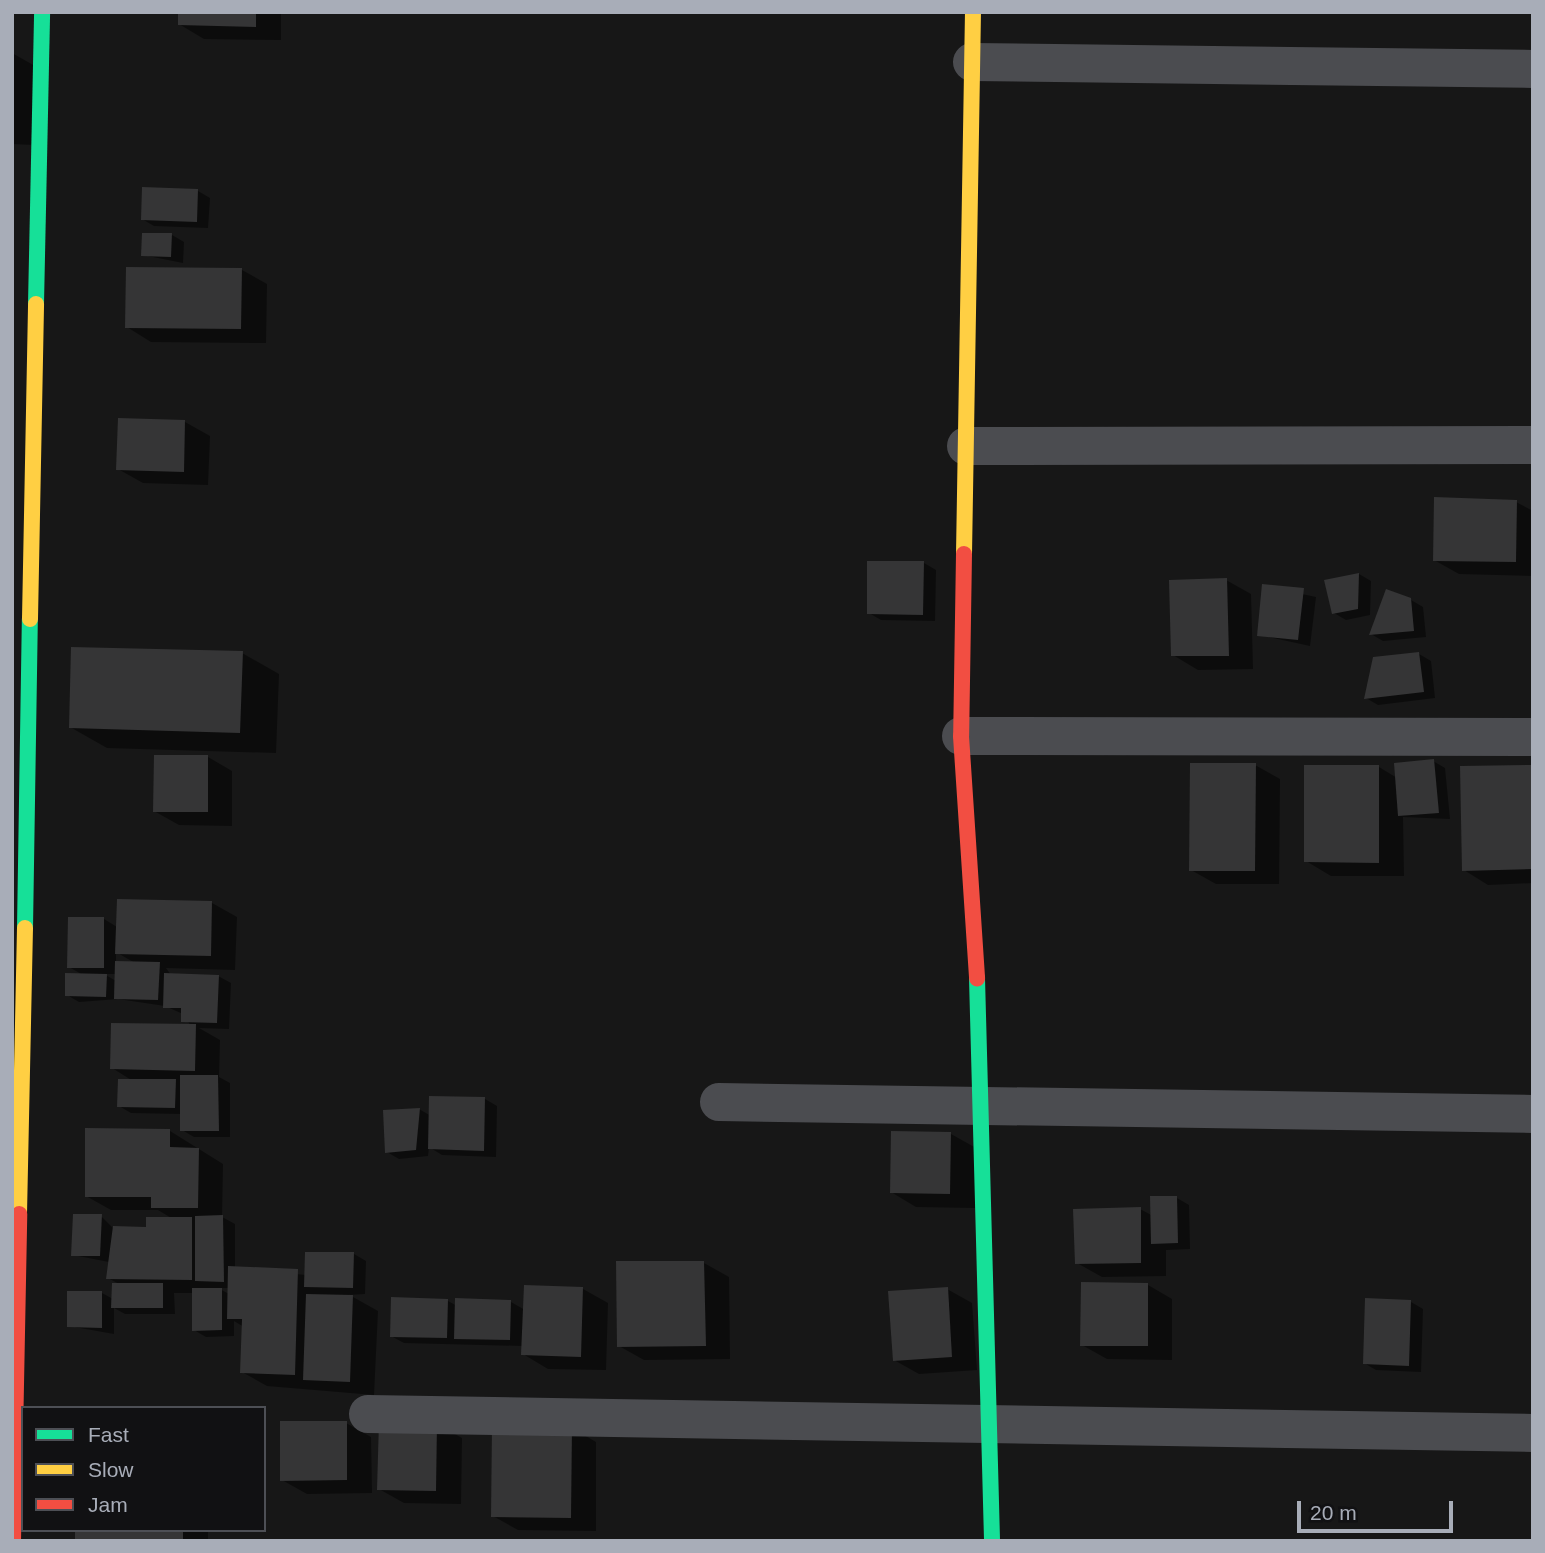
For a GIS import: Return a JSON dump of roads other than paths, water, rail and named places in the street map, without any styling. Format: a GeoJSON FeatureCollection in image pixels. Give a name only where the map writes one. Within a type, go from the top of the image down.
{"type":"FeatureCollection","features":[{"type":"Feature","properties":{"kind":"street"},"geometry":{"type":"LineString","coordinates":[[13,1541],[42,12]]}},
{"type":"Feature","properties":{"kind":"street"},"geometry":{"type":"LineString","coordinates":[[973,12],[961,736],[985,1106],[992,1541]]}},
{"type":"Feature","properties":{"kind":"street"},"geometry":{"type":"LineString","coordinates":[[972,62],[1533,69]]}},
{"type":"Feature","properties":{"kind":"street"},"geometry":{"type":"LineString","coordinates":[[966,446],[1533,445]]}},
{"type":"Feature","properties":{"kind":"street"},"geometry":{"type":"LineString","coordinates":[[961,736],[1533,737]]}},
{"type":"Feature","properties":{"kind":"street"},"geometry":{"type":"LineString","coordinates":[[719,1102],[1533,1114]]}},
{"type":"Feature","properties":{"kind":"street"},"geometry":{"type":"LineString","coordinates":[[368,1414],[990,1420],[1533,1433]]}}]}
